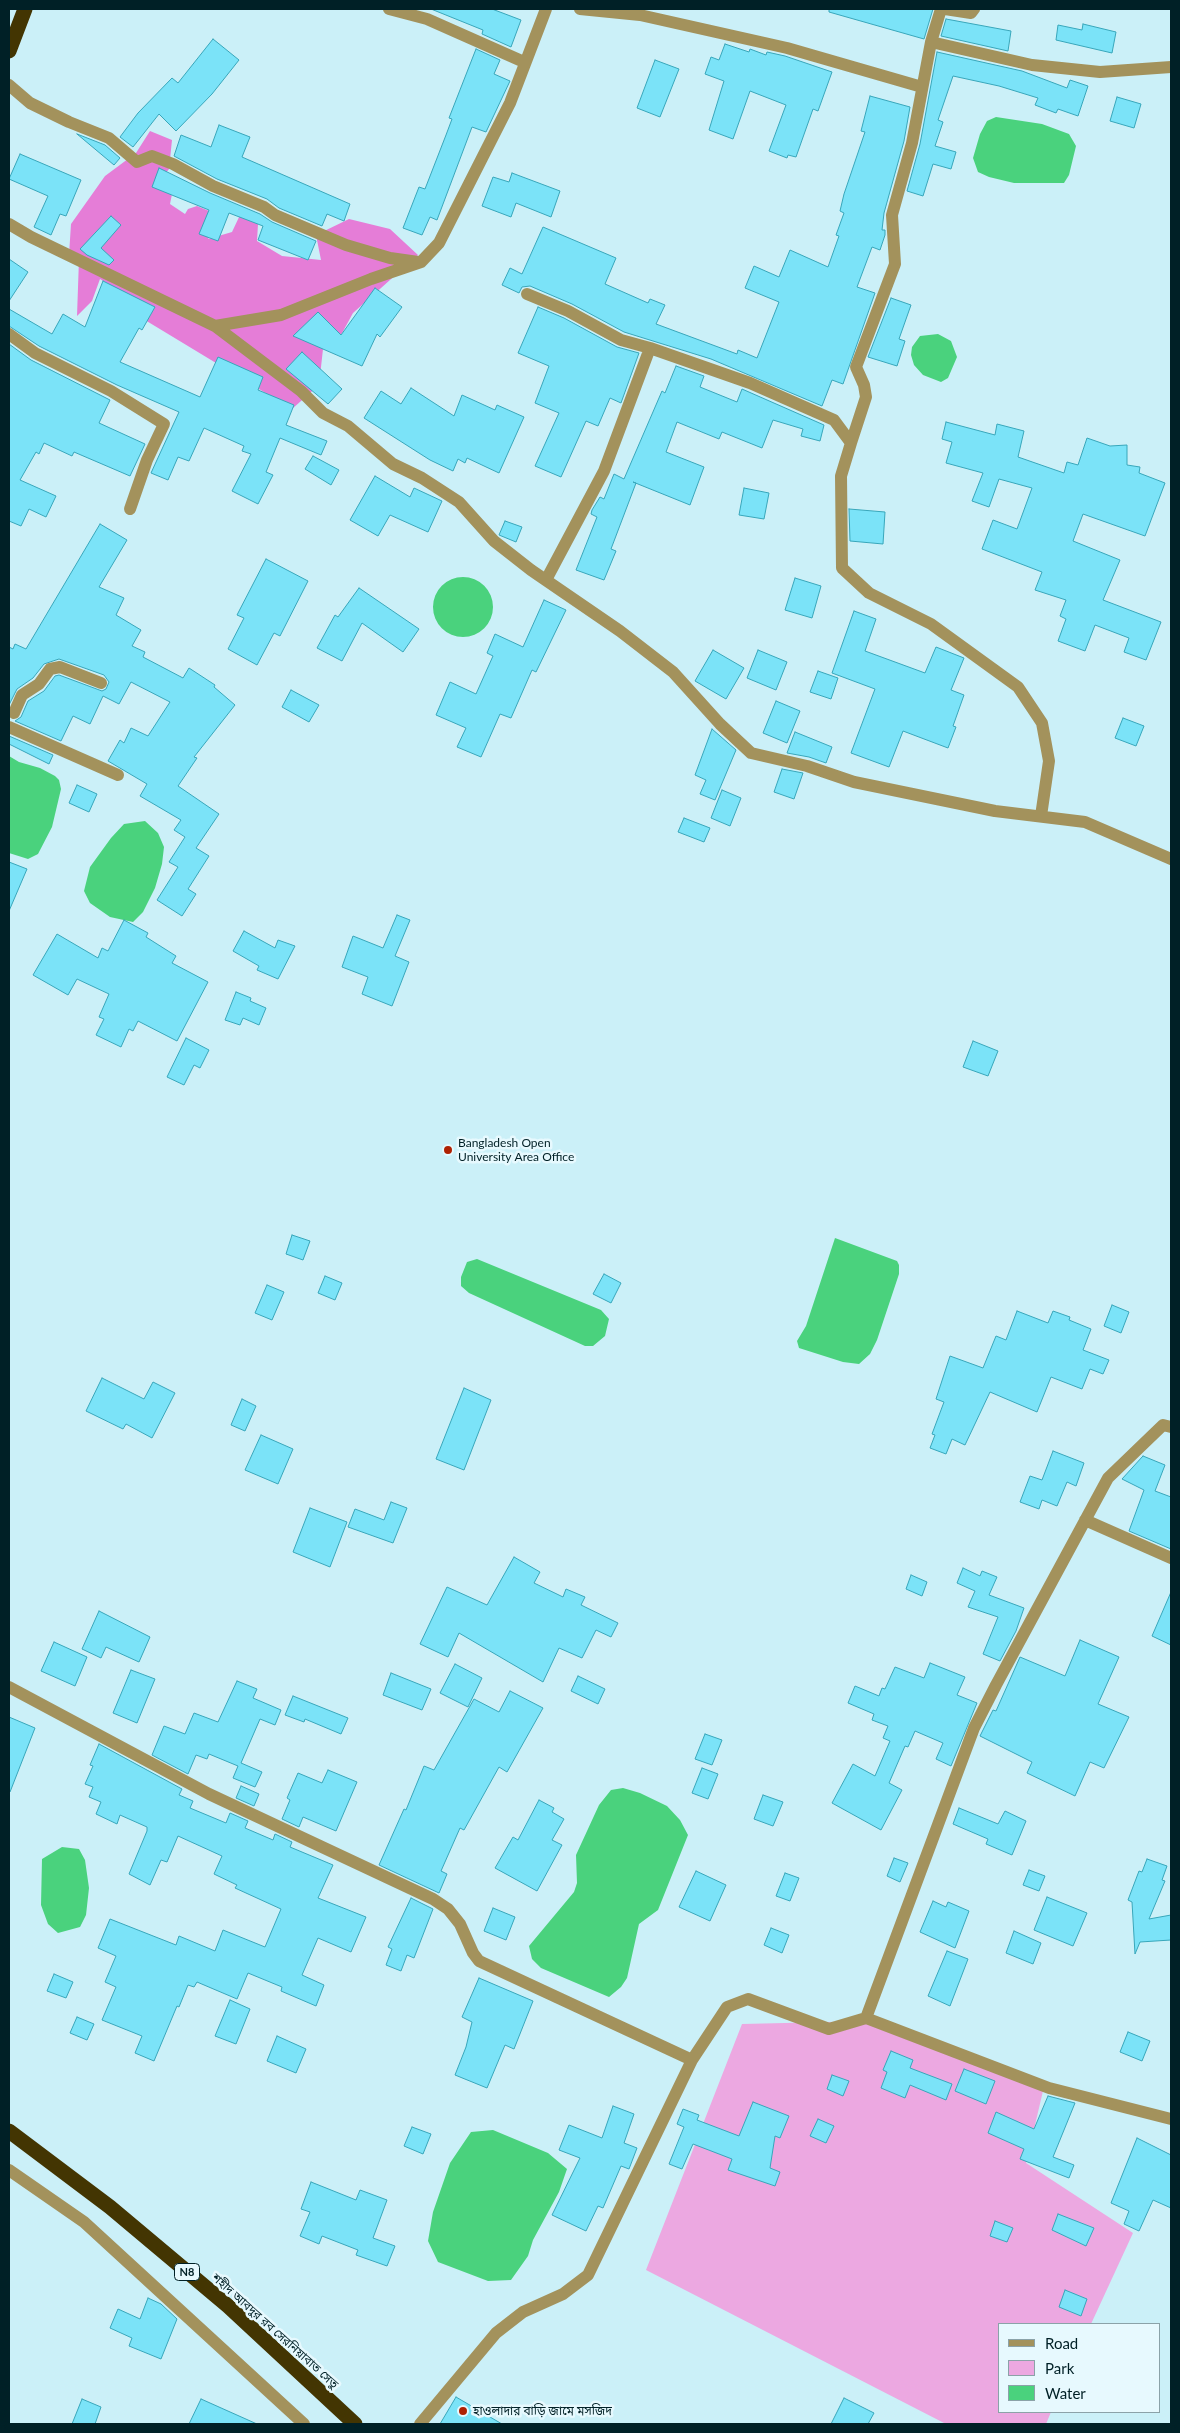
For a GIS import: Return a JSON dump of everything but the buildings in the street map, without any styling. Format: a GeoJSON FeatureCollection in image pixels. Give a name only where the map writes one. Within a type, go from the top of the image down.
{"type":"FeatureCollection","features":[{"type":"Feature","properties":{"kind":"highway"},"geometry":{"type":"LineString","coordinates":[[9,51],[25,9]]}},
{"type":"Feature","properties":{"kind":"highway","name":"শহীদ আবদুর রব সেরনিয়াবাত সেতু"},"geometry":{"type":"LineString","coordinates":[[9,2132],[110,2207],[206,2288],[355,2424]]}},
{"type":"Feature","properties":{"kind":"street"},"geometry":{"type":"LineString","coordinates":[[389,9],[429,14],[524,62]]}},
{"type":"Feature","properties":{"kind":"street"},"geometry":{"type":"LineString","coordinates":[[216,326],[281,315],[371,279],[421,262],[439,243],[510,103],[524,62],[546,9]]}},
{"type":"Feature","properties":{"kind":"street"},"geometry":{"type":"LineString","coordinates":[[580,9],[640,15],[787,48],[922,87]]}},
{"type":"Feature","properties":{"kind":"street"},"geometry":{"type":"LineString","coordinates":[[941,9],[931,42],[912,143],[892,215],[895,264],[856,367],[864,385],[866,397],[841,476],[842,568],[869,593],[931,624],[1018,687],[1042,723],[1049,761],[1041,816]]}},
{"type":"Feature","properties":{"kind":"street"},"geometry":{"type":"LineString","coordinates":[[945,9],[971,13],[974,9]]}},
{"type":"Feature","properties":{"kind":"street"},"geometry":{"type":"LineString","coordinates":[[931,42],[1032,65],[1100,72],[1171,67]]}},
{"type":"Feature","properties":{"kind":"street"},"geometry":{"type":"LineString","coordinates":[[9,85],[30,103],[69,122],[109,138],[137,162],[152,156],[198,176],[213,186],[264,207],[275,215],[346,245],[390,258],[421,262]]}},
{"type":"Feature","properties":{"kind":"street"},"geometry":{"type":"LineString","coordinates":[[9,224],[31,237],[216,326],[301,391],[323,413],[348,426],[393,464],[422,478],[459,502],[494,540],[546,580],[620,631],[673,672],[720,724],[751,754],[807,766],[854,782],[994,810],[1085,822],[1171,859]]}},
{"type":"Feature","properties":{"kind":"street"},"geometry":{"type":"LineString","coordinates":[[527,294],[568,310],[621,340],[650,348],[750,383],[834,420],[851,443]]}},
{"type":"Feature","properties":{"kind":"street"},"geometry":{"type":"LineString","coordinates":[[9,334],[35,354],[111,391],[164,424],[147,460],[130,509]]}},
{"type":"Feature","properties":{"kind":"street"},"geometry":{"type":"LineString","coordinates":[[546,580],[604,471],[650,348]]}},
{"type":"Feature","properties":{"kind":"street"},"geometry":{"type":"LineString","coordinates":[[14,713],[22,695],[39,684],[50,669],[60,667],[101,683]]}},
{"type":"Feature","properties":{"kind":"street"},"geometry":{"type":"LineString","coordinates":[[9,727],[118,775]]}},
{"type":"Feature","properties":{"kind":"street"},"geometry":{"type":"LineString","coordinates":[[866,2018],[974,1728],[1108,1478],[1163,1425],[1171,1427]]}},
{"type":"Feature","properties":{"kind":"street"},"geometry":{"type":"LineString","coordinates":[[1085,1520],[1171,1558]]}},
{"type":"Feature","properties":{"kind":"street"},"geometry":{"type":"LineString","coordinates":[[9,1687],[209,1794],[433,1899],[448,1908],[460,1924],[473,1953],[479,1961],[692,2060]]}},
{"type":"Feature","properties":{"kind":"street"},"geometry":{"type":"LineString","coordinates":[[420,2424],[496,2333],[523,2312],[563,2294],[588,2274],[692,2060],[727,2007],[748,1999],[829,2029],[866,2018],[1049,2088],[1171,2119]]}},
{"type":"Feature","properties":{"kind":"street"},"geometry":{"type":"LineString","coordinates":[[9,2170],[84,2222],[304,2424]]}},
{"type":"Feature","properties":{"kind":"green space"},"geometry":{"type":"Polygon","coordinates":[[[870,2021],[1043,2091],[1026,2163],[1133,2233],[1091,2323],[998,2323],[998,2413],[1051,2413],[1046,2424],[946,2424],[646,2270],[742,2024],[870,2021]]]}},
{"type":"Feature","properties":{"kind":"shaded area"},"geometry":{"type":"Polygon","coordinates":[[[150,131],[172,140],[169,169],[158,183],[172,194],[170,204],[185,214],[188,209],[197,206],[209,211],[216,226],[208,239],[232,232],[240,215],[258,224],[257,241],[282,256],[321,260],[316,235],[349,219],[390,229],[418,255],[353,313],[341,335],[323,349],[319,385],[292,409],[140,317],[113,287],[100,279],[92,301],[77,316],[79,259],[69,255],[71,224],[105,176],[136,153],[150,131]]]}},
{"type":"Feature","properties":{"kind":"water"},"geometry":{"type":"Polygon","coordinates":[[[996,117],[1042,124],[1069,134],[1076,146],[1069,175],[1064,183],[1014,183],[989,177],[978,172],[973,158],[980,134],[987,121],[996,117]]]}},
{"type":"Feature","properties":{"kind":"water"},"geometry":{"type":"Polygon","coordinates":[[[938,334],[951,341],[957,357],[948,378],[941,382],[923,375],[914,365],[911,355],[912,347],[920,336],[938,334]]]}},
{"type":"Feature","properties":{"kind":"water"},"geometry":{"type":"Polygon","coordinates":[[[463,577],[480,582],[488,590],[493,607],[488,624],[480,632],[463,637],[446,632],[438,624],[433,607],[438,590],[446,582],[463,577]]]}},
{"type":"Feature","properties":{"kind":"water"},"geometry":{"type":"Polygon","coordinates":[[[9,756],[19,762],[40,768],[55,776],[59,780],[61,789],[52,827],[38,854],[28,859],[9,853],[9,756]]]}},
{"type":"Feature","properties":{"kind":"water"},"geometry":{"type":"Polygon","coordinates":[[[145,821],[158,833],[164,847],[162,864],[155,888],[143,912],[133,922],[110,917],[90,903],[84,891],[90,867],[111,838],[124,824],[145,821]]]}},
{"type":"Feature","properties":{"kind":"water"},"geometry":{"type":"Polygon","coordinates":[[[835,1238],[897,1261],[899,1265],[899,1274],[877,1340],[870,1354],[859,1364],[843,1362],[799,1348],[797,1341],[806,1326],[835,1238]]]}},
{"type":"Feature","properties":{"kind":"water"},"geometry":{"type":"Polygon","coordinates":[[[477,1259],[601,1310],[609,1319],[605,1336],[593,1346],[585,1346],[469,1293],[461,1286],[461,1277],[467,1262],[477,1259]]]}},
{"type":"Feature","properties":{"kind":"water"},"geometry":{"type":"Polygon","coordinates":[[[623,1788],[640,1793],[667,1806],[680,1820],[688,1835],[658,1910],[639,1924],[627,1978],[621,1987],[609,1997],[541,1968],[532,1959],[529,1946],[574,1892],[577,1883],[576,1855],[599,1805],[611,1790],[623,1788]]]}},
{"type":"Feature","properties":{"kind":"water"},"geometry":{"type":"Polygon","coordinates":[[[62,1847],[79,1849],[85,1860],[89,1888],[86,1915],[80,1927],[58,1933],[48,1924],[41,1905],[42,1859],[62,1847]]]}},
{"type":"Feature","properties":{"kind":"water"},"geometry":{"type":"Polygon","coordinates":[[[493,2130],[548,2153],[567,2169],[559,2192],[533,2240],[528,2256],[511,2280],[488,2281],[438,2262],[428,2241],[433,2212],[450,2163],[471,2132],[493,2130]]]}},
{"type":"Feature","properties":{"kind":"place","name":"Bangladesh Open University Area Office"},"geometry":{"type":"Point","coordinates":[448,1150]}},
{"type":"Feature","properties":{"kind":"place","name":"হাওলাদার বাড়ি জামে মসজিদ"},"geometry":{"type":"Point","coordinates":[463,2411]}}]}
